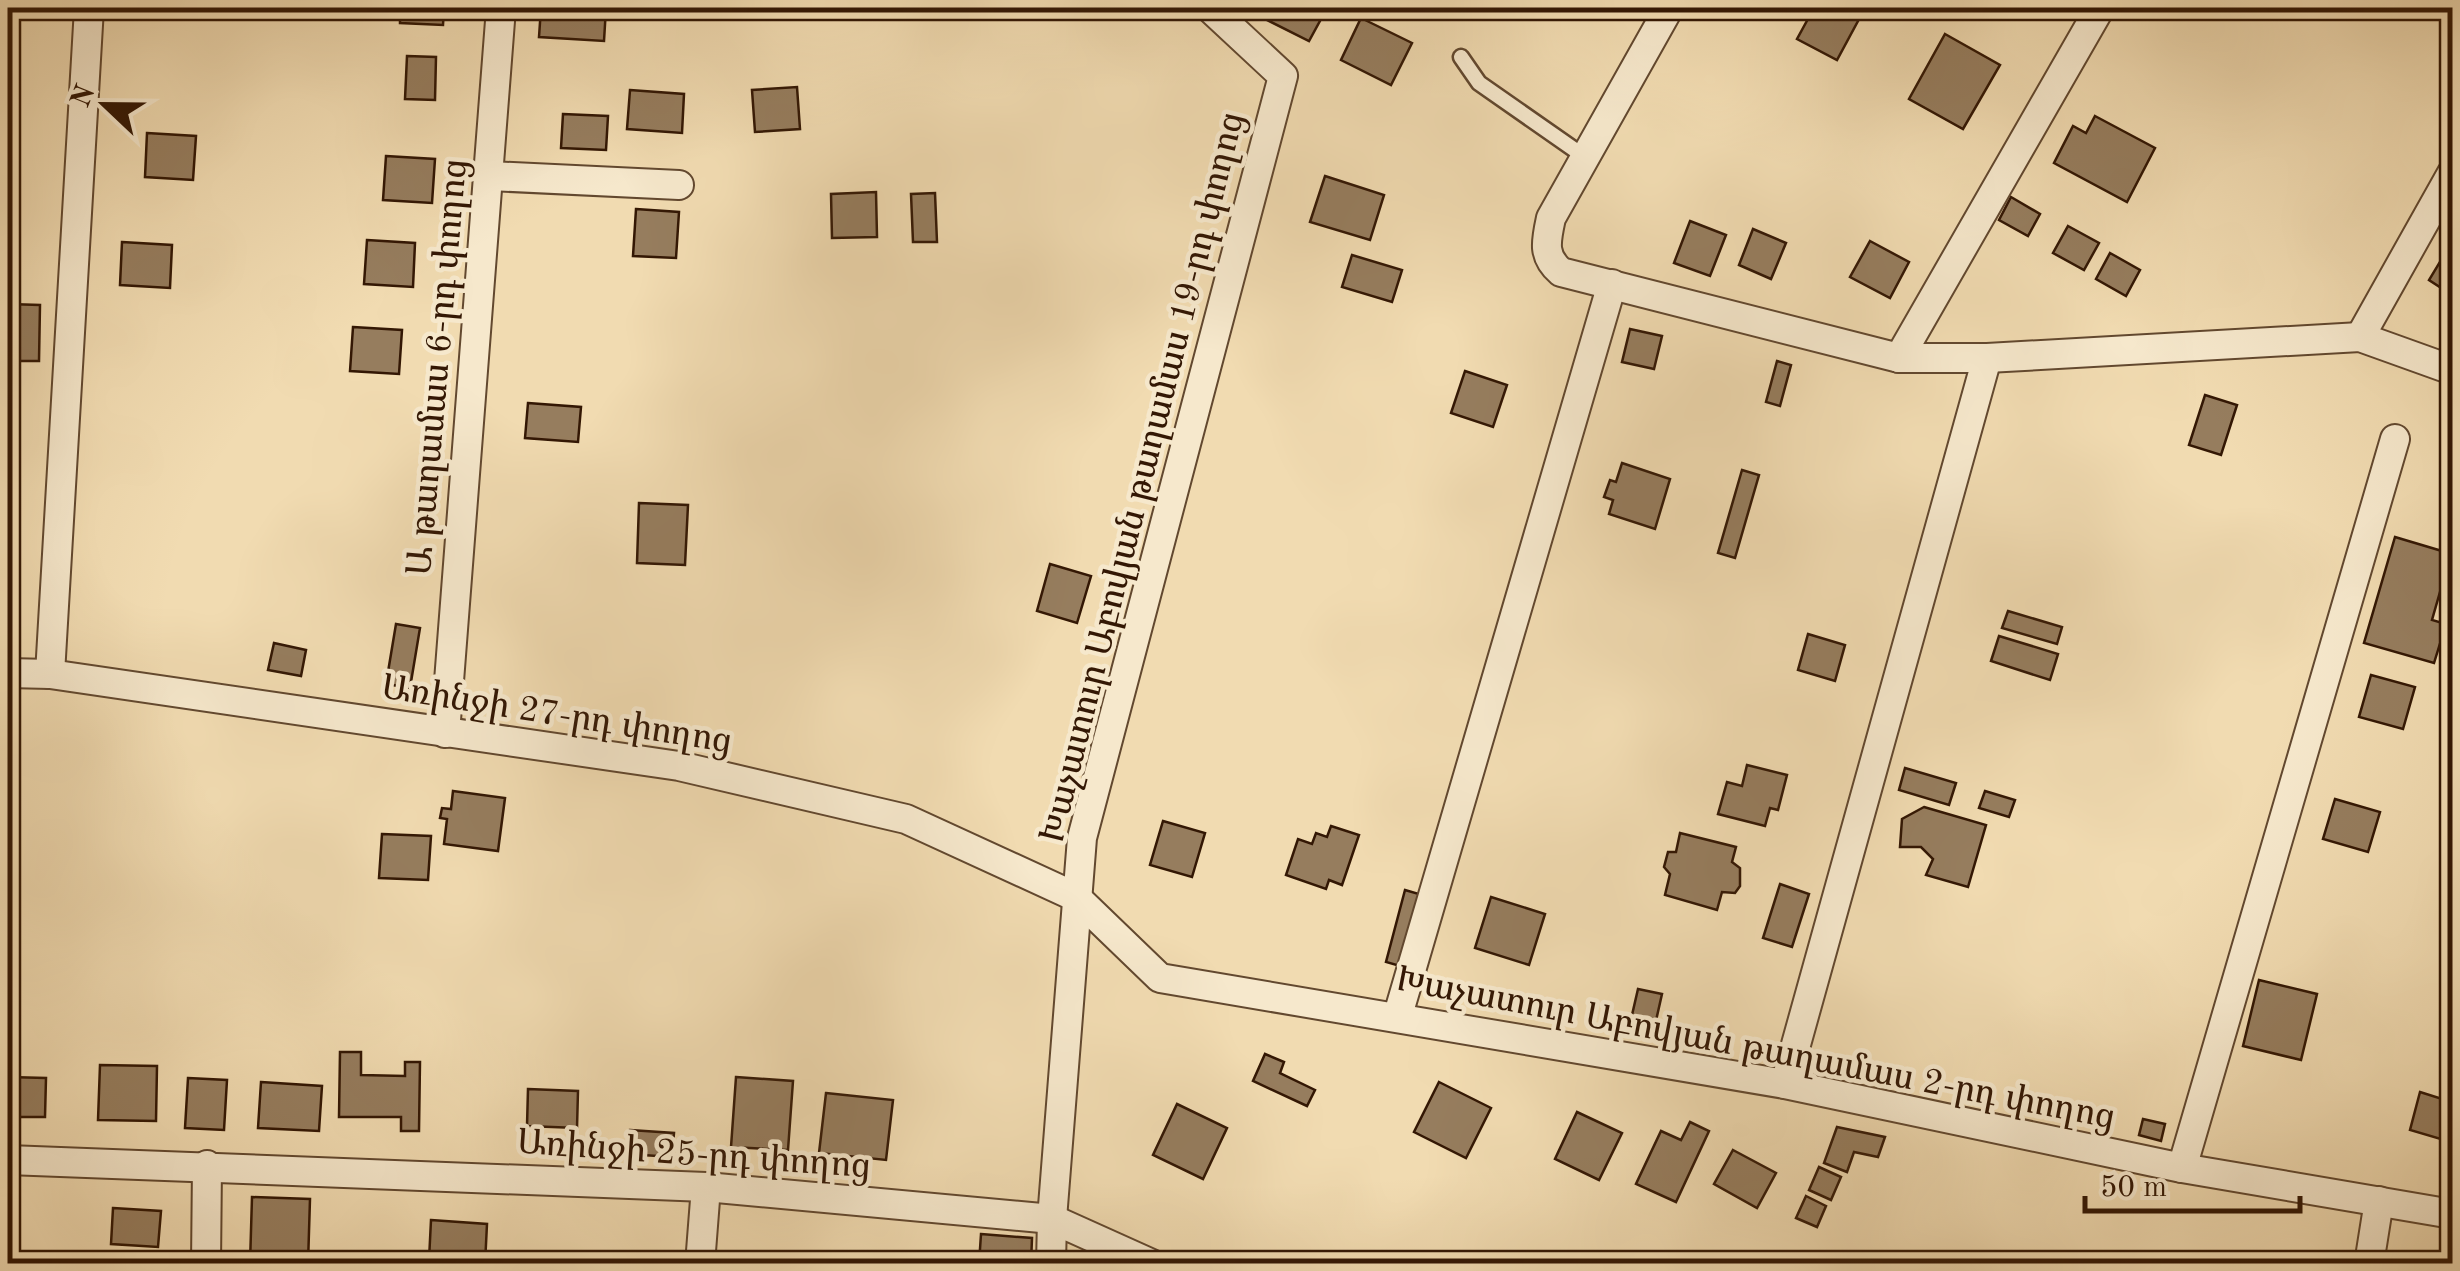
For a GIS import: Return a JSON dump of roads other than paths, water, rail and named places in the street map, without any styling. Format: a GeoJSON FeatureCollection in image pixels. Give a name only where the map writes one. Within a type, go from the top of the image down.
{"type":"FeatureCollection","features":[{"type":"Feature","properties":{"kind":"street"},"geometry":{"type":"LineString","coordinates":[[50,674],[89,8]]}},
{"type":"Feature","properties":{"kind":"street","name":"Ա թաղամաս 6-րդ փողոց"},"geometry":{"type":"LineString","coordinates":[[445,732],[501,8]]}},
{"type":"Feature","properties":{"kind":"street"},"geometry":{"type":"LineString","coordinates":[[1669,8],[1552,218],[1546,244],[1549,262],[1561,272],[1899,358],[1988,358],[2360,338],[2452,370]]}},
{"type":"Feature","properties":{"kind":"street"},"geometry":{"type":"LineString","coordinates":[[1899,358],[2100,8]]}},
{"type":"Feature","properties":{"kind":"street","name":"Խաչատուր Աբովյան թաղամաս 19-րդ փողոց"},"geometry":{"type":"LineString","coordinates":[[1076,897],[1082,838],[1283,76],[1217,9]]}},
{"type":"Feature","properties":{"kind":"street"},"geometry":{"type":"LineString","coordinates":[[2360,338],[2452,173]]}},
{"type":"Feature","properties":{"kind":"street"},"geometry":{"type":"LineString","coordinates":[[490,176],[678,185]]}},
{"type":"Feature","properties":{"kind":"street"},"geometry":{"type":"LineString","coordinates":[[1398,1016],[1612,284]]}},
{"type":"Feature","properties":{"kind":"street"},"geometry":{"type":"LineString","coordinates":[[1786,1084],[1988,358]]}},
{"type":"Feature","properties":{"kind":"street"},"geometry":{"type":"LineString","coordinates":[[2182,1168],[2395,438]]}},
{"type":"Feature","properties":{"kind":"street","name":"Առինջի 27-րդ փողոց"},"geometry":{"type":"LineString","coordinates":[[8,674],[50,674],[679,766],[906,819],[1076,897]]}},
{"type":"Feature","properties":{"kind":"street"},"geometry":{"type":"LineString","coordinates":[[1051,1264],[1076,897]]}},
{"type":"Feature","properties":{"kind":"street","name":"Խաչատուր Աբովյան թաղամաս 2-րդ փողոց"},"geometry":{"type":"LineString","coordinates":[[1076,897],[1160,978],[1786,1084],[2182,1168],[2452,1214]]}},
{"type":"Feature","properties":{"kind":"street","name":"Առինջի 25-րդ փողոց"},"geometry":{"type":"LineString","coordinates":[[8,1160],[706,1187],[1052,1218],[1152,1264]]}},
{"type":"Feature","properties":{"kind":"street"},"geometry":{"type":"LineString","coordinates":[[206,1264],[207,1165]]}},
{"type":"Feature","properties":{"kind":"street"},"geometry":{"type":"LineString","coordinates":[[700,1264],[706,1187]]}},
{"type":"Feature","properties":{"kind":"street"},"geometry":{"type":"LineString","coordinates":[[2369,1264],[2378,1201]]}},
{"type":"Feature","properties":{"kind":"lane"},"geometry":{"type":"LineString","coordinates":[[1462,57],[1479,83],[1585,157]]}}]}
